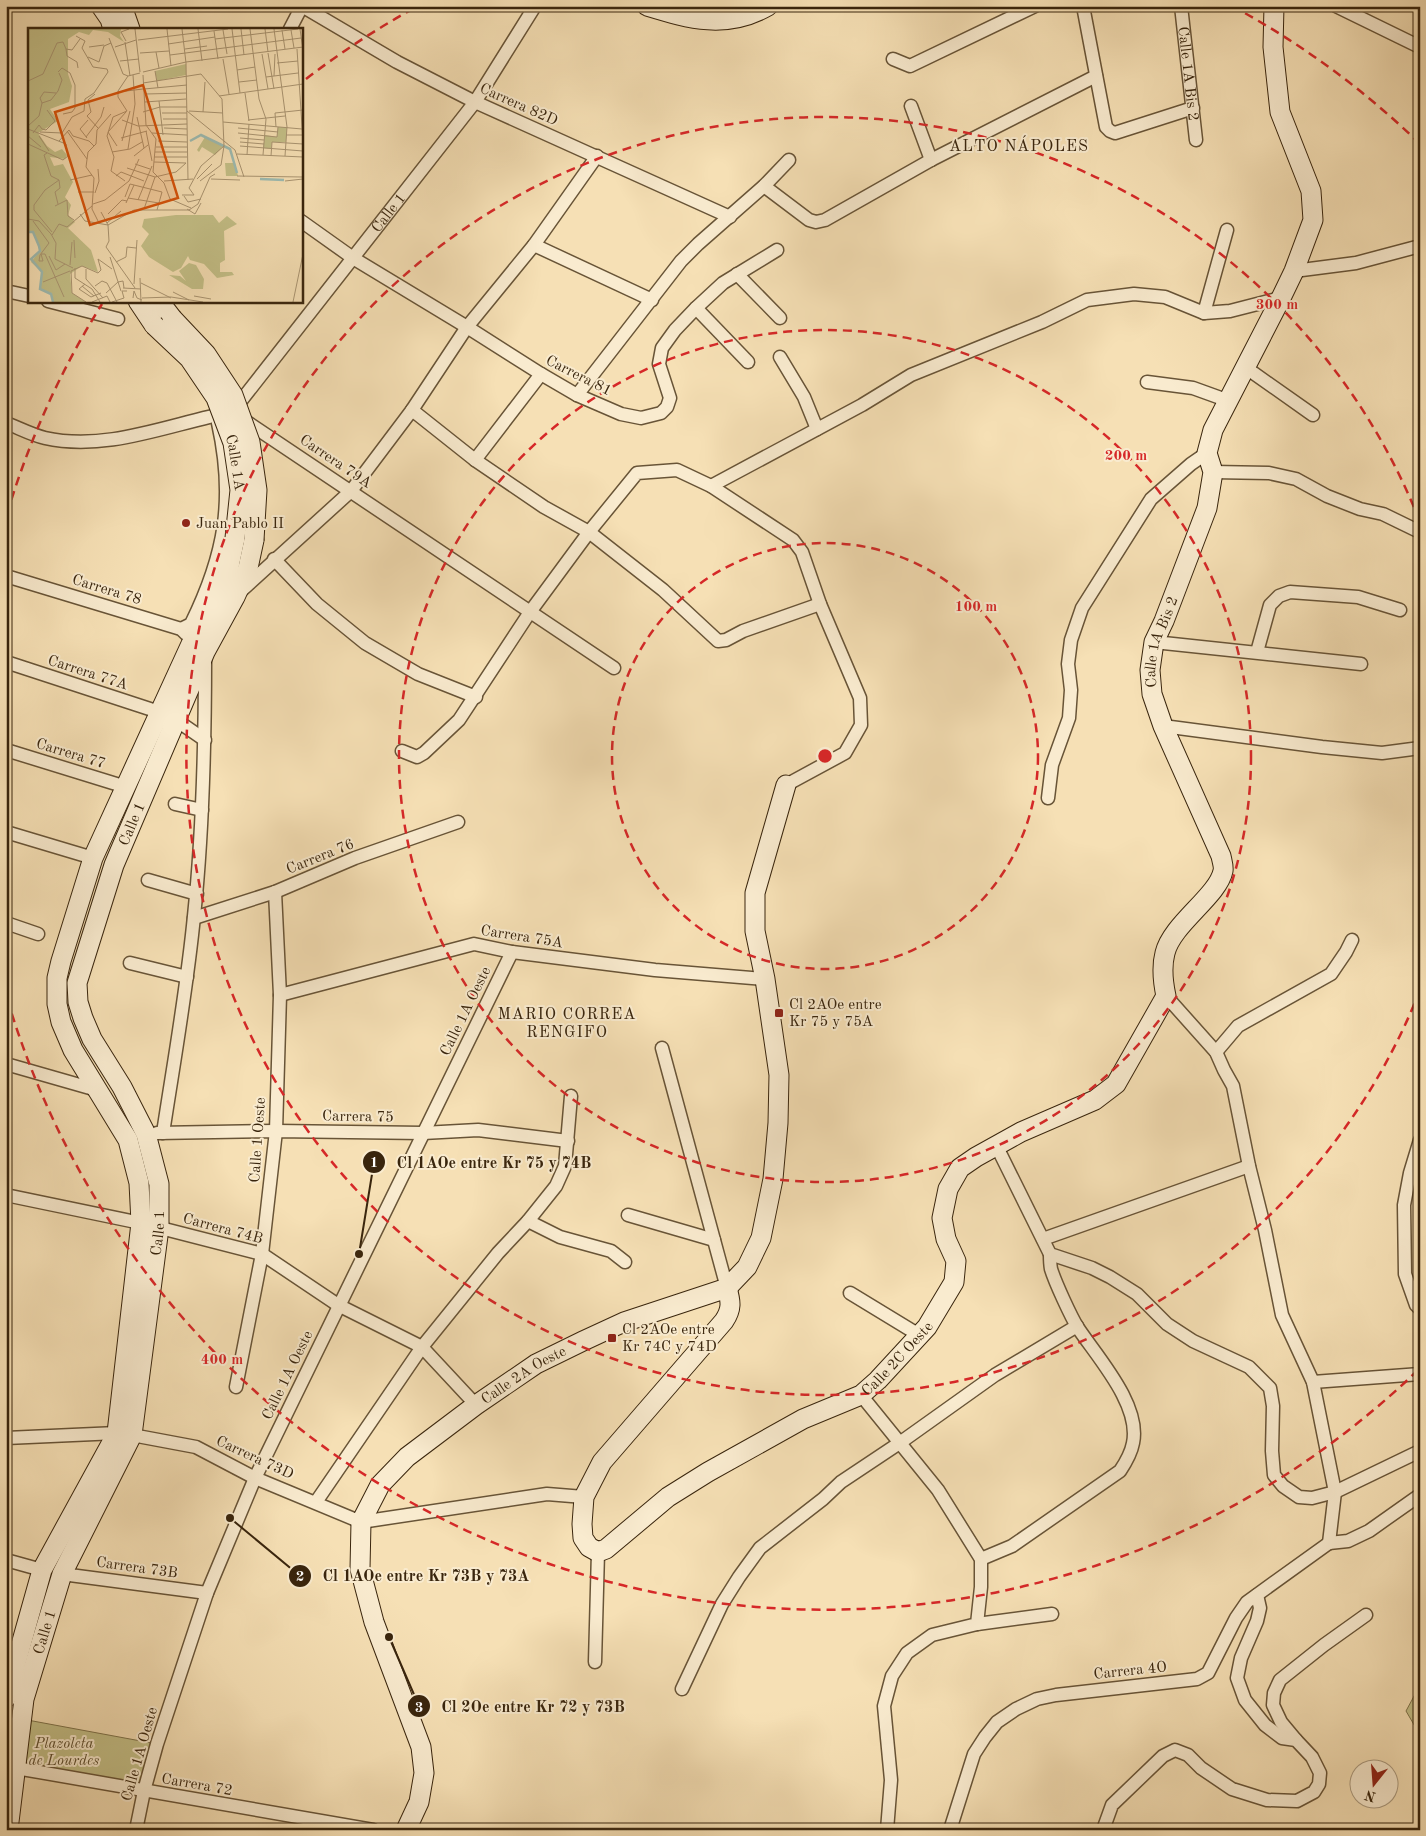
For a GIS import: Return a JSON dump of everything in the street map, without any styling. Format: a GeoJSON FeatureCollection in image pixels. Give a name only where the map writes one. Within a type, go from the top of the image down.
{"type":"FeatureCollection","features":[{"type":"Feature","properties":{"kind":"street"},"geometry":{"type":"LineString","coordinates":[[101,6],[110,19],[113,28]]}},
{"type":"Feature","properties":{"kind":"street"},"geometry":{"type":"LineString","coordinates":[[122,6],[130,28]]}},
{"type":"Feature","properties":{"kind":"street"},"geometry":{"type":"LineString","coordinates":[[291,28],[302,6]]}},
{"type":"Feature","properties":{"kind":"street","name":"Carrera 82D"},"geometry":{"type":"LineString","coordinates":[[302,6],[397,62],[475,102],[730,217]]}},
{"type":"Feature","properties":{"kind":"street","name":"Calle 1"},"geometry":{"type":"LineString","coordinates":[[232,412],[475,102],[535,6]]}},
{"type":"Feature","properties":{"kind":"street"},"geometry":{"type":"LineString","coordinates":[[647,6],[696,20],[721,21],[742,17],[768,6]]}},
{"type":"Feature","properties":{"kind":"street"},"geometry":{"type":"LineString","coordinates":[[893,58],[910,66],[1034,6]]}},
{"type":"Feature","properties":{"kind":"street"},"geometry":{"type":"LineString","coordinates":[[1083,6],[1106,127],[1110,131],[1115,133],[1193,108]]}},
{"type":"Feature","properties":{"kind":"street","name":"Calle 1A Bis 2"},"geometry":{"type":"LineString","coordinates":[[1181,6],[1196,140]]}},
{"type":"Feature","properties":{"kind":"street"},"geometry":{"type":"LineString","coordinates":[[1048,798],[1052,765],[1069,718],[1071,690],[1068,664],[1071,640],[1082,608],[1152,499],[1191,464],[1207,454],[1213,430],[1282,298],[1313,220],[1311,191],[1280,112],[1273,47],[1274,6]]}},
{"type":"Feature","properties":{"kind":"street"},"geometry":{"type":"LineString","coordinates":[[1336,6],[1420,47]]}},
{"type":"Feature","properties":{"kind":"street"},"geometry":{"type":"LineString","coordinates":[[764,186],[809,220],[816,222],[825,220],[931,160],[1096,76]]}},
{"type":"Feature","properties":{"kind":"street"},"geometry":{"type":"LineString","coordinates":[[911,106],[931,160]]}},
{"type":"Feature","properties":{"kind":"street","name":"Calle 1"},"geometry":{"type":"LineString","coordinates":[[155,1134],[86,1025],[78,1002],[77,983],[114,865],[168,716],[192,641],[274,559],[351,492],[412,410],[468,327],[534,245],[597,156]]}},
{"type":"Feature","properties":{"kind":"street"},"geometry":{"type":"LineString","coordinates":[[578,395],[681,261],[764,186],[789,160]]}},
{"type":"Feature","properties":{"kind":"street","name":"Carrera 81"},"geometry":{"type":"LineString","coordinates":[[302,222],[353,258],[468,327],[540,374],[578,395],[621,414],[641,418],[661,413],[667,406],[670,398],[659,364],[662,348],[696,308],[723,283],[777,250]]}},
{"type":"Feature","properties":{"kind":"street"},"geometry":{"type":"LineString","coordinates":[[1204,313],[1227,230]]}},
{"type":"Feature","properties":{"kind":"street"},"geometry":{"type":"LineString","coordinates":[[534,245],[652,300]]}},
{"type":"Feature","properties":{"kind":"street"},"geometry":{"type":"LineString","coordinates":[[1294,271],[1356,263],[1420,246]]}},
{"type":"Feature","properties":{"kind":"street"},"geometry":{"type":"LineString","coordinates":[[737,274],[780,318]]}},
{"type":"Feature","properties":{"kind":"street"},"geometry":{"type":"LineString","coordinates":[[6,291],[28,296]]}},
{"type":"Feature","properties":{"kind":"street"},"geometry":{"type":"LineString","coordinates":[[711,486],[862,404],[911,375],[1042,322],[1088,300],[1134,294],[1165,297],[1204,313],[1230,311],[1282,298]]}},
{"type":"Feature","properties":{"kind":"street"},"geometry":{"type":"LineString","coordinates":[[52,302],[118,319]]}},
{"type":"Feature","properties":{"kind":"street","name":"Calle 1A"},"geometry":{"type":"LineString","coordinates":[[139,302],[154,326],[189,358],[216,398],[233,443],[248,568],[235,597]]}},
{"type":"Feature","properties":{"kind":"street","name":"Calle 1A"},"geometry":{"type":"LineString","coordinates":[[160,302],[206,354],[233,395],[250,442],[257,490],[245,539],[212,611],[192,641]]}},
{"type":"Feature","properties":{"kind":"street"},"geometry":{"type":"LineString","coordinates":[[696,308],[748,362]]}},
{"type":"Feature","properties":{"kind":"street"},"geometry":{"type":"LineString","coordinates":[[780,357],[804,398],[816,429]]}},
{"type":"Feature","properties":{"kind":"street"},"geometry":{"type":"LineString","coordinates":[[1245,366],[1313,415]]}},
{"type":"Feature","properties":{"kind":"street"},"geometry":{"type":"LineString","coordinates":[[474,460],[540,374]]}},
{"type":"Feature","properties":{"kind":"street"},"geometry":{"type":"LineString","coordinates":[[1147,382],[1193,388],[1229,401]]}},
{"type":"Feature","properties":{"kind":"street"},"geometry":{"type":"LineString","coordinates":[[412,410],[474,460],[544,507],[589,532],[663,590],[718,640],[726,640],[743,631],[820,604]]}},
{"type":"Feature","properties":{"kind":"street"},"geometry":{"type":"LineString","coordinates":[[6,423],[44,438],[77,443],[138,436],[232,412]]}},
{"type":"Feature","properties":{"kind":"street","name":"Carrera 79A"},"geometry":{"type":"LineString","coordinates":[[232,412],[614,668]]}},
{"type":"Feature","properties":{"kind":"street","name":"Calle 1"},"geometry":{"type":"LineString","coordinates":[[8,1830],[24,1699],[62,1574],[124,1434],[150,1225],[159,1184],[155,1134],[188,977],[197,894],[205,740],[192,641],[192,624],[207,593],[218,562],[223,537],[227,491],[223,445],[216,415]]}},
{"type":"Feature","properties":{"kind":"street","name":"Calle 1A Bis 2"},"geometry":{"type":"LineString","coordinates":[[1166,996],[1162,976],[1165,952],[1180,927],[1219,883],[1224,870],[1221,856],[1162,726],[1152,694],[1150,670],[1154,642],[1201,528],[1207,508],[1213,472],[1207,454]]}},
{"type":"Feature","properties":{"kind":"street"},"geometry":{"type":"LineString","coordinates":[[402,752],[417,756],[424,753],[459,720],[476,697],[530,612],[589,532],[637,473],[677,470],[711,486],[793,540],[802,552],[820,604],[860,698],[860,725],[845,753],[786,785]]}},
{"type":"Feature","properties":{"kind":"street"},"geometry":{"type":"LineString","coordinates":[[1213,472],[1269,473],[1296,479],[1327,496],[1360,509],[1383,514],[1420,532]]}},
{"type":"Feature","properties":{"kind":"street"},"geometry":{"type":"LineString","coordinates":[[274,559],[316,604],[365,643],[418,674],[476,697]]}},
{"type":"Feature","properties":{"kind":"street","name":"Carrera 78"},"geometry":{"type":"LineString","coordinates":[[6,576],[192,641]]}},
{"type":"Feature","properties":{"kind":"street"},"geometry":{"type":"LineString","coordinates":[[1257,652],[1270,605],[1279,596],[1290,592],[1358,596],[1400,610]]}},
{"type":"Feature","properties":{"kind":"street"},"geometry":{"type":"LineString","coordinates":[[1154,642],[1361,664]]}},
{"type":"Feature","properties":{"kind":"street","name":"Carrera 77A"},"geometry":{"type":"LineString","coordinates":[[6,662],[168,716],[205,740]]}},
{"type":"Feature","properties":{"kind":"street","name":"Calle 1"},"geometry":{"type":"LineString","coordinates":[[150,1225],[128,1140],[73,1050],[62,1022],[57,1004],[57,978],[93,858],[126,787],[168,716]]}},
{"type":"Feature","properties":{"kind":"street"},"geometry":{"type":"LineString","coordinates":[[1162,726],[1382,753],[1420,748]]}},
{"type":"Feature","properties":{"kind":"street","name":"Carrera 77"},"geometry":{"type":"LineString","coordinates":[[6,750],[126,787]]}},
{"type":"Feature","properties":{"kind":"street","name":"Calle 2A Oeste"},"geometry":{"type":"LineString","coordinates":[[406,1830],[419,1802],[424,1773],[421,1747],[374,1622],[360,1569],[360,1522],[380,1485],[407,1457],[476,1405],[536,1364],[624,1322],[727,1288],[748,1267],[761,1238],[773,1179],[778,1123],[779,1075],[765,979],[755,931],[755,893],[786,785]]}},
{"type":"Feature","properties":{"kind":"street"},"geometry":{"type":"LineString","coordinates":[[176,804],[202,810]]}},
{"type":"Feature","properties":{"kind":"street","name":"Carrera 76"},"geometry":{"type":"LineString","coordinates":[[194,918],[275,892],[355,858],[458,822]]}},
{"type":"Feature","properties":{"kind":"street"},"geometry":{"type":"LineString","coordinates":[[6,832],[93,858]]}},
{"type":"Feature","properties":{"kind":"street"},"geometry":{"type":"LineString","coordinates":[[148,880],[197,894]]}},
{"type":"Feature","properties":{"kind":"street","name":"Calle 1 Oeste"},"geometry":{"type":"LineString","coordinates":[[236,1387],[262,1254],[276,1130],[280,995],[275,892]]}},
{"type":"Feature","properties":{"kind":"street"},"geometry":{"type":"LineString","coordinates":[[6,923],[38,934]]}},
{"type":"Feature","properties":{"kind":"street"},"geometry":{"type":"LineString","coordinates":[[1216,1052],[1238,1026],[1331,974],[1352,940]]}},
{"type":"Feature","properties":{"kind":"street","name":"Carrera 75A"},"geometry":{"type":"LineString","coordinates":[[280,995],[474,944],[512,952],[655,970],[765,979]]}},
{"type":"Feature","properties":{"kind":"street","name":"Calle 1A Oeste"},"geometry":{"type":"LineString","coordinates":[[136,1830],[157,1744],[207,1593],[255,1478],[512,952]]}},
{"type":"Feature","properties":{"kind":"street"},"geometry":{"type":"LineString","coordinates":[[130,963],[188,977]]}},
{"type":"Feature","properties":{"kind":"street"},"geometry":{"type":"LineString","coordinates":[[1166,996],[1216,1052],[1233,1086],[1282,1315],[1313,1382],[1335,1492],[1329,1543],[1348,1541],[1369,1532],[1420,1495]]}},
{"type":"Feature","properties":{"kind":"street","name":"Calle 2C Oeste"},"geometry":{"type":"LineString","coordinates":[[598,1552],[606,1550],[668,1497],[708,1472],[803,1419],[861,1395],[878,1380],[926,1327],[954,1282],[956,1261],[946,1238],[942,1218],[948,1188],[960,1168],[1020,1132],[1095,1100],[1116,1084],[1166,996]]}},
{"type":"Feature","properties":{"kind":"street"},"geometry":{"type":"LineString","coordinates":[[595,1662],[598,1552],[589,1547],[583,1538],[584,1497],[602,1462],[730,1312],[732,1304],[662,1048]]}},
{"type":"Feature","properties":{"kind":"street"},"geometry":{"type":"LineString","coordinates":[[6,1064],[97,1090]]}},
{"type":"Feature","properties":{"kind":"street"},"geometry":{"type":"LineString","coordinates":[[316,1502],[422,1347],[498,1253],[528,1221],[556,1186],[566,1166],[571,1096]]}},
{"type":"Feature","properties":{"kind":"street","name":"Carrera 75"},"geometry":{"type":"LineString","coordinates":[[155,1134],[276,1130],[423,1133],[478,1130],[568,1141]]}},
{"type":"Feature","properties":{"kind":"street"},"geometry":{"type":"LineString","coordinates":[[1420,1140],[1410,1173],[1404,1205],[1404,1274],[1416,1305],[1420,1308]]}},
{"type":"Feature","properties":{"kind":"street"},"geometry":{"type":"LineString","coordinates":[[981,1559],[1012,1546],[1120,1471],[1129,1457],[1134,1442],[1133,1425],[1127,1401],[1114,1378],[1076,1326],[1051,1268],[1050,1254],[997,1146]]}},
{"type":"Feature","properties":{"kind":"street"},"geometry":{"type":"LineString","coordinates":[[1043,1239],[1249,1166]]}},
{"type":"Feature","properties":{"kind":"street","name":"Carrera 74B"},"geometry":{"type":"LineString","coordinates":[[6,1196],[150,1225],[262,1254],[338,1305],[422,1347],[476,1405]]}},
{"type":"Feature","properties":{"kind":"street"},"geometry":{"type":"LineString","coordinates":[[628,1215],[714,1240]]}},
{"type":"Feature","properties":{"kind":"street"},"geometry":{"type":"LineString","coordinates":[[528,1221],[560,1237],[611,1251],[625,1262]]}},
{"type":"Feature","properties":{"kind":"street"},"geometry":{"type":"LineString","coordinates":[[1050,1254],[1092,1268],[1110,1277],[1137,1294],[1167,1324],[1186,1337],[1249,1367],[1270,1388],[1273,1406],[1272,1451],[1274,1475],[1283,1486],[1299,1497],[1312,1498],[1335,1492],[1420,1451]]}},
{"type":"Feature","properties":{"kind":"street"},"geometry":{"type":"LineString","coordinates":[[850,1293],[919,1335]]}},
{"type":"Feature","properties":{"kind":"street"},"geometry":{"type":"LineString","coordinates":[[682,1689],[716,1616],[739,1577],[760,1548],[823,1499],[841,1482],[996,1375],[1076,1326]]}},
{"type":"Feature","properties":{"kind":"street"},"geometry":{"type":"LineString","coordinates":[[1313,1382],[1420,1374]]}},
{"type":"Feature","properties":{"kind":"street"},"geometry":{"type":"LineString","coordinates":[[861,1395],[938,1490],[981,1559],[981,1587],[977,1624]]}},
{"type":"Feature","properties":{"kind":"street","name":"Calle 1"},"geometry":{"type":"LineString","coordinates":[[6,1698],[42,1570],[124,1434]]}},
{"type":"Feature","properties":{"kind":"street","name":"Carrera 73D"},"geometry":{"type":"LineString","coordinates":[[6,1438],[124,1434],[196,1447],[255,1478],[360,1522]]}},
{"type":"Feature","properties":{"kind":"street"},"geometry":{"type":"LineString","coordinates":[[360,1522],[547,1494],[584,1497]]}},
{"type":"Feature","properties":{"kind":"street","name":"Carrera 4O"},"geometry":{"type":"LineString","coordinates":[[950,1830],[974,1754],[998,1722],[1016,1709],[1037,1699],[1197,1679],[1208,1672],[1236,1618],[1247,1602],[1329,1543]]}},
{"type":"Feature","properties":{"kind":"street"},"geometry":{"type":"LineString","coordinates":[[6,1560],[42,1570]]}},
{"type":"Feature","properties":{"kind":"street","name":"Carrera 73B"},"geometry":{"type":"LineString","coordinates":[[62,1574],[207,1593]]}},
{"type":"Feature","properties":{"kind":"street"},"geometry":{"type":"LineString","coordinates":[[1257,1595],[1260,1608],[1257,1621],[1241,1658],[1238,1678],[1245,1700],[1265,1725],[1282,1738],[1296,1740]]}},
{"type":"Feature","properties":{"kind":"street"},"geometry":{"type":"LineString","coordinates":[[887,1830],[891,1780],[884,1706],[892,1676],[907,1653],[932,1635],[977,1624],[1052,1614]]}},
{"type":"Feature","properties":{"kind":"street"},"geometry":{"type":"LineString","coordinates":[[1103,1830],[1112,1805],[1163,1756],[1175,1750],[1188,1755],[1201,1768],[1232,1789],[1267,1800],[1297,1801],[1314,1792],[1319,1784],[1320,1773],[1312,1757],[1281,1722],[1273,1706],[1274,1693],[1280,1680],[1366,1615]]}},
{"type":"Feature","properties":{"kind":"street","name":"Carrera 72"},"geometry":{"type":"LineString","coordinates":[[16,1768],[373,1830]]}},
{"type":"Feature","properties":{"kind":"green space"},"geometry":{"type":"Polygon","coordinates":[[[1420,1685],[1420,1735],[1406,1711],[1420,1685]]]}},
{"type":"Feature","properties":{"kind":"green space","name":"Plazoleta de Lourdes"},"geometry":{"type":"Polygon","coordinates":[[[22,1719],[157,1744],[144,1791],[16,1768],[22,1719]]]}},
{"type":"Feature","properties":{"kind":"place","name":"Juan Pablo II"},"geometry":{"type":"Point","coordinates":[186,523]}},
{"type":"Feature","properties":{"kind":"place","name":"Cl 2AOe entre Kr 75 y 75A"},"geometry":{"type":"Point","coordinates":[779,1013]}},
{"type":"Feature","properties":{"kind":"place","name":"Cl 1AOe entre Kr 75 y 74B"},"geometry":{"type":"Point","coordinates":[359,1254]}},
{"type":"Feature","properties":{"kind":"place","name":"Cl 2AOe entre Kr 74C y 74D"},"geometry":{"type":"Point","coordinates":[612,1338]}},
{"type":"Feature","properties":{"kind":"place","name":"Cl 1AOe entre Kr 73B y 73A"},"geometry":{"type":"Point","coordinates":[230,1518]}},
{"type":"Feature","properties":{"kind":"place","name":"Cl 2Oe entre Kr 72 y 73B"},"geometry":{"type":"Point","coordinates":[389,1637]}},
{"type":"Feature","properties":{"kind":"district","name":"ALTO NÁPOLES"},"geometry":{"type":"Point","coordinates":[1019,145]}},
{"type":"Feature","properties":{"kind":"district","name":"MARIO CORREA RENGIFO"},"geometry":{"type":"Point","coordinates":[567,1022]}}]}
